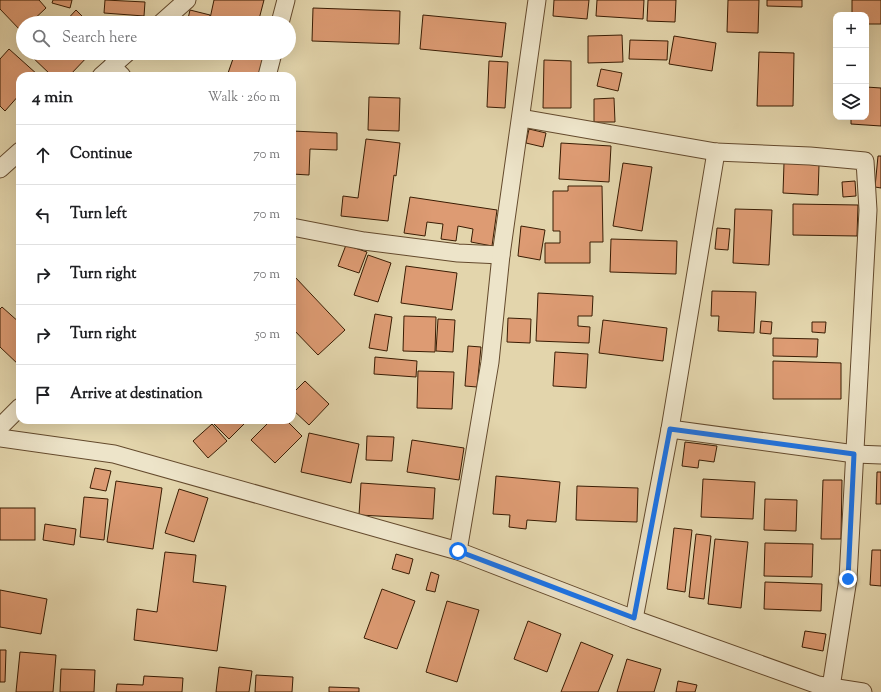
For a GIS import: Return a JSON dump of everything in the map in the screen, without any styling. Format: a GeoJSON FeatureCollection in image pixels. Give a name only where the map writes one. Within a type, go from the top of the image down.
{"type":"FeatureCollection","features":[{"type":"Feature","properties":{"kind":"street"},"geometry":{"type":"LineString","coordinates":[[169,16],[187,0]]}},
{"type":"Feature","properties":{"kind":"street"},"geometry":{"type":"LineString","coordinates":[[282,16],[286,0]]}},
{"type":"Feature","properties":{"kind":"street"},"geometry":{"type":"LineString","coordinates":[[458,551],[490,362],[501,255],[538,0]]}},
{"type":"Feature","properties":{"kind":"street"},"geometry":{"type":"LineString","coordinates":[[112,72],[121,60]]}},
{"type":"Feature","properties":{"kind":"street"},"geometry":{"type":"LineString","coordinates":[[268,72],[271,60]]}},
{"type":"Feature","properties":{"kind":"street"},"geometry":{"type":"LineString","coordinates":[[521,118],[716,152],[810,156],[865,161],[868,210],[848,579],[822,688]]}},
{"type":"Feature","properties":{"kind":"street"},"geometry":{"type":"LineString","coordinates":[[634,618],[670,429],[716,152]]}},
{"type":"Feature","properties":{"kind":"street"},"geometry":{"type":"LineString","coordinates":[[0,169],[16,155]]}},
{"type":"Feature","properties":{"kind":"street"},"geometry":{"type":"LineString","coordinates":[[296,228],[364,241],[458,253],[501,255]]}},
{"type":"Feature","properties":{"kind":"street"},"geometry":{"type":"LineString","coordinates":[[0,427],[16,411]]}},
{"type":"Feature","properties":{"kind":"street"},"geometry":{"type":"LineString","coordinates":[[670,429],[854,454],[881,455]]}},
{"type":"Feature","properties":{"kind":"street"},"geometry":{"type":"LineString","coordinates":[[0,438],[114,454],[458,551],[822,688],[863,692]]}},
{"type":"Feature","properties":{"kind":"building"},"geometry":{"type":"Polygon","coordinates":[[[0,0],[39,0],[46,8],[37,16],[16,16],[16,26],[0,9],[0,0]]]}},
{"type":"Feature","properties":{"kind":"building"},"geometry":{"type":"Polygon","coordinates":[[[53,0],[72,0],[70,8],[52,3],[53,0]]]}},
{"type":"Feature","properties":{"kind":"building"},"geometry":{"type":"Polygon","coordinates":[[[105,0],[145,2],[144,16],[104,13],[105,0]]]}},
{"type":"Feature","properties":{"kind":"building"},"geometry":{"type":"Polygon","coordinates":[[[214,0],[264,0],[260,16],[211,16],[214,0]]]}},
{"type":"Feature","properties":{"kind":"building"},"geometry":{"type":"Polygon","coordinates":[[[554,0],[589,0],[587,19],[553,16],[554,0]]]}},
{"type":"Feature","properties":{"kind":"building"},"geometry":{"type":"Polygon","coordinates":[[[597,0],[644,0],[643,19],[596,16],[597,0]]]}},
{"type":"Feature","properties":{"kind":"building"},"geometry":{"type":"Polygon","coordinates":[[[648,0],[676,0],[675,22],[647,21],[648,0]]]}},
{"type":"Feature","properties":{"kind":"building"},"geometry":{"type":"Polygon","coordinates":[[[728,0],[759,0],[758,33],[727,32],[728,0]]]}},
{"type":"Feature","properties":{"kind":"building"},"geometry":{"type":"Polygon","coordinates":[[[767,0],[802,0],[802,7],[767,6],[767,0]]]}},
{"type":"Feature","properties":{"kind":"building"},"geometry":{"type":"Polygon","coordinates":[[[852,0],[881,0],[881,24],[869,24],[869,12],[852,12],[852,0]]]}},
{"type":"Feature","properties":{"kind":"building"},"geometry":{"type":"Polygon","coordinates":[[[313,8],[400,11],[399,44],[312,41],[313,8]]]}},
{"type":"Feature","properties":{"kind":"building"},"geometry":{"type":"Polygon","coordinates":[[[76,10],[82,16],[70,16],[76,10]]]}},
{"type":"Feature","properties":{"kind":"building"},"geometry":{"type":"Polygon","coordinates":[[[190,10],[210,15],[210,16],[189,16],[190,10]]]}},
{"type":"Feature","properties":{"kind":"building"},"geometry":{"type":"Polygon","coordinates":[[[423,15],[506,23],[502,57],[420,49],[423,15]]]}},
{"type":"Feature","properties":{"kind":"building"},"geometry":{"type":"Polygon","coordinates":[[[622,35],[623,62],[588,63],[588,36],[622,35]]]}},
{"type":"Feature","properties":{"kind":"building"},"geometry":{"type":"Polygon","coordinates":[[[674,36],[716,43],[712,71],[669,64],[674,36]]]}},
{"type":"Feature","properties":{"kind":"building"},"geometry":{"type":"Polygon","coordinates":[[[630,40],[668,41],[667,60],[629,59],[630,40]]]}},
{"type":"Feature","properties":{"kind":"building"},"geometry":{"type":"Polygon","coordinates":[[[9,49],[16,55],[16,60],[21,60],[35,72],[16,72],[16,99],[5,111],[0,106],[0,59],[9,49]]]}},
{"type":"Feature","properties":{"kind":"building"},"geometry":{"type":"Polygon","coordinates":[[[759,52],[794,53],[793,106],[757,106],[759,52]]]}},
{"type":"Feature","properties":{"kind":"building"},"geometry":{"type":"Polygon","coordinates":[[[35,60],[84,60],[73,72],[48,72],[35,60]]]}},
{"type":"Feature","properties":{"kind":"building"},"geometry":{"type":"Polygon","coordinates":[[[233,60],[265,60],[261,72],[228,72],[233,60]]]}},
{"type":"Feature","properties":{"kind":"building"},"geometry":{"type":"Polygon","coordinates":[[[544,60],[571,61],[571,108],[543,108],[544,60]]]}},
{"type":"Feature","properties":{"kind":"building"},"geometry":{"type":"Polygon","coordinates":[[[489,61],[508,62],[505,108],[487,107],[489,61]]]}},
{"type":"Feature","properties":{"kind":"building"},"geometry":{"type":"Polygon","coordinates":[[[601,69],[622,73],[618,91],[597,86],[601,69]]]}},
{"type":"Feature","properties":{"kind":"building"},"geometry":{"type":"Polygon","coordinates":[[[869,87],[881,88],[881,126],[851,124],[851,120],[869,120],[869,87]]]}},
{"type":"Feature","properties":{"kind":"building"},"geometry":{"type":"Polygon","coordinates":[[[369,97],[400,98],[399,131],[368,130],[369,97]]]}},
{"type":"Feature","properties":{"kind":"building"},"geometry":{"type":"Polygon","coordinates":[[[614,98],[615,122],[594,122],[594,99],[614,98]]]}},
{"type":"Feature","properties":{"kind":"building"},"geometry":{"type":"Polygon","coordinates":[[[529,129],[546,133],[543,147],[526,143],[529,129]]]}},
{"type":"Feature","properties":{"kind":"building"},"geometry":{"type":"Polygon","coordinates":[[[296,131],[337,133],[337,150],[310,149],[309,175],[296,174],[296,131]]]}},
{"type":"Feature","properties":{"kind":"building"},"geometry":{"type":"Polygon","coordinates":[[[366,139],[400,143],[388,221],[341,216],[343,196],[358,198],[366,139]]]}},
{"type":"Feature","properties":{"kind":"building"},"geometry":{"type":"Polygon","coordinates":[[[561,143],[611,146],[609,182],[559,179],[561,143]]]}},
{"type":"Feature","properties":{"kind":"building"},"geometry":{"type":"Polygon","coordinates":[[[878,156],[881,156],[881,188],[875,187],[878,156]]]}},
{"type":"Feature","properties":{"kind":"building"},"geometry":{"type":"Polygon","coordinates":[[[623,163],[652,167],[642,231],[613,226],[623,163]]]}},
{"type":"Feature","properties":{"kind":"building"},"geometry":{"type":"Polygon","coordinates":[[[784,163],[819,165],[818,195],[783,193],[784,163]]]}},
{"type":"Feature","properties":{"kind":"building"},"geometry":{"type":"Polygon","coordinates":[[[855,181],[856,196],[843,197],[842,182],[855,181]]]}},
{"type":"Feature","properties":{"kind":"building"},"geometry":{"type":"Polygon","coordinates":[[[568,186],[602,186],[603,242],[590,242],[590,263],[545,263],[545,243],[560,243],[560,231],[553,231],[553,191],[568,191],[568,186]]]}},
{"type":"Feature","properties":{"kind":"building"},"geometry":{"type":"Polygon","coordinates":[[[410,197],[497,210],[492,246],[471,242],[473,229],[458,226],[456,241],[441,239],[443,224],[427,222],[425,236],[404,233],[410,197]]]}},
{"type":"Feature","properties":{"kind":"building"},"geometry":{"type":"Polygon","coordinates":[[[793,204],[858,205],[857,236],[793,235],[793,204]]]}},
{"type":"Feature","properties":{"kind":"building"},"geometry":{"type":"Polygon","coordinates":[[[735,209],[772,210],[769,265],[733,263],[735,209]]]}},
{"type":"Feature","properties":{"kind":"building"},"geometry":{"type":"Polygon","coordinates":[[[521,226],[545,230],[540,260],[518,256],[521,226]]]}},
{"type":"Feature","properties":{"kind":"building"},"geometry":{"type":"Polygon","coordinates":[[[717,228],[730,229],[728,250],[715,249],[717,228]]]}},
{"type":"Feature","properties":{"kind":"building"},"geometry":{"type":"Polygon","coordinates":[[[611,239],[677,241],[676,274],[610,272],[611,239]]]}},
{"type":"Feature","properties":{"kind":"building"},"geometry":{"type":"Polygon","coordinates":[[[346,245],[367,252],[359,273],[338,266],[346,245]]]}},
{"type":"Feature","properties":{"kind":"building"},"geometry":{"type":"Polygon","coordinates":[[[368,255],[391,263],[378,302],[354,295],[368,255]]]}},
{"type":"Feature","properties":{"kind":"building"},"geometry":{"type":"Polygon","coordinates":[[[406,266],[457,273],[452,310],[401,303],[406,266]]]}},
{"type":"Feature","properties":{"kind":"building"},"geometry":{"type":"Polygon","coordinates":[[[296,278],[345,330],[318,355],[296,332],[296,278]]]}},
{"type":"Feature","properties":{"kind":"building"},"geometry":{"type":"Polygon","coordinates":[[[712,291],[756,292],[754,333],[718,331],[719,316],[711,316],[712,291]]]}},
{"type":"Feature","properties":{"kind":"building"},"geometry":{"type":"Polygon","coordinates":[[[538,293],[593,296],[592,316],[578,316],[578,326],[590,327],[589,343],[536,341],[538,293]]]}},
{"type":"Feature","properties":{"kind":"building"},"geometry":{"type":"Polygon","coordinates":[[[2,307],[16,319],[16,362],[0,347],[0,309],[2,307]]]}},
{"type":"Feature","properties":{"kind":"building"},"geometry":{"type":"Polygon","coordinates":[[[375,314],[392,317],[387,351],[369,348],[375,314]]]}},
{"type":"Feature","properties":{"kind":"building"},"geometry":{"type":"Polygon","coordinates":[[[404,316],[436,317],[435,352],[403,351],[404,316]]]}},
{"type":"Feature","properties":{"kind":"building"},"geometry":{"type":"Polygon","coordinates":[[[508,318],[531,319],[530,343],[507,342],[508,318]]]}},
{"type":"Feature","properties":{"kind":"building"},"geometry":{"type":"Polygon","coordinates":[[[438,319],[455,320],[453,352],[436,351],[438,319]]]}},
{"type":"Feature","properties":{"kind":"building"},"geometry":{"type":"Polygon","coordinates":[[[603,320],[667,328],[663,361],[599,353],[603,320]]]}},
{"type":"Feature","properties":{"kind":"building"},"geometry":{"type":"Polygon","coordinates":[[[761,321],[772,322],[771,334],[760,333],[761,321]]]}},
{"type":"Feature","properties":{"kind":"building"},"geometry":{"type":"Polygon","coordinates":[[[812,322],[826,322],[825,333],[812,332],[812,322]]]}},
{"type":"Feature","properties":{"kind":"building"},"geometry":{"type":"Polygon","coordinates":[[[773,338],[818,339],[817,357],[773,356],[773,338]]]}},
{"type":"Feature","properties":{"kind":"building"},"geometry":{"type":"Polygon","coordinates":[[[468,346],[481,347],[477,387],[465,386],[468,346]]]}},
{"type":"Feature","properties":{"kind":"building"},"geometry":{"type":"Polygon","coordinates":[[[555,352],[588,354],[586,388],[553,386],[555,352]]]}},
{"type":"Feature","properties":{"kind":"building"},"geometry":{"type":"Polygon","coordinates":[[[375,357],[417,361],[416,377],[374,374],[375,357]]]}},
{"type":"Feature","properties":{"kind":"building"},"geometry":{"type":"Polygon","coordinates":[[[773,361],[841,363],[841,399],[773,399],[773,361]]]}},
{"type":"Feature","properties":{"kind":"building"},"geometry":{"type":"Polygon","coordinates":[[[418,371],[454,372],[452,409],[417,408],[418,371]]]}},
{"type":"Feature","properties":{"kind":"building"},"geometry":{"type":"Polygon","coordinates":[[[305,381],[329,404],[309,425],[296,413],[296,390],[305,381]]]}},
{"type":"Feature","properties":{"kind":"building"},"geometry":{"type":"Polygon","coordinates":[[[212,424],[227,441],[208,458],[193,441],[212,424]]]}},
{"type":"Feature","properties":{"kind":"building"},"geometry":{"type":"Polygon","coordinates":[[[214,424],[244,424],[229,439],[214,424]]]}},
{"type":"Feature","properties":{"kind":"building"},"geometry":{"type":"Polygon","coordinates":[[[267,424],[290,424],[302,436],[275,463],[251,440],[267,424]]]}},
{"type":"Feature","properties":{"kind":"building"},"geometry":{"type":"Polygon","coordinates":[[[309,433],[359,444],[351,483],[301,472],[309,433]]]}},
{"type":"Feature","properties":{"kind":"building"},"geometry":{"type":"Polygon","coordinates":[[[367,436],[394,437],[392,461],[366,460],[367,436]]]}},
{"type":"Feature","properties":{"kind":"building"},"geometry":{"type":"Polygon","coordinates":[[[412,440],[464,448],[459,480],[407,472],[412,440]]]}},
{"type":"Feature","properties":{"kind":"building"},"geometry":{"type":"Polygon","coordinates":[[[685,442],[717,446],[714,462],[699,460],[698,468],[682,466],[685,442]]]}},
{"type":"Feature","properties":{"kind":"building"},"geometry":{"type":"Polygon","coordinates":[[[95,468],[111,471],[106,491],[90,488],[95,468]]]}},
{"type":"Feature","properties":{"kind":"building"},"geometry":{"type":"Polygon","coordinates":[[[877,472],[881,472],[881,504],[876,504],[877,472]]]}},
{"type":"Feature","properties":{"kind":"building"},"geometry":{"type":"Polygon","coordinates":[[[496,476],[560,482],[556,522],[527,520],[526,529],[509,527],[510,515],[493,514],[496,476]]]}},
{"type":"Feature","properties":{"kind":"building"},"geometry":{"type":"Polygon","coordinates":[[[703,479],[755,482],[753,519],[701,517],[703,479]]]}},
{"type":"Feature","properties":{"kind":"building"},"geometry":{"type":"Polygon","coordinates":[[[823,480],[842,480],[841,539],[821,539],[823,480]]]}},
{"type":"Feature","properties":{"kind":"building"},"geometry":{"type":"Polygon","coordinates":[[[116,481],[162,488],[153,549],[107,542],[116,481]]]}},
{"type":"Feature","properties":{"kind":"building"},"geometry":{"type":"Polygon","coordinates":[[[361,483],[435,488],[433,519],[359,515],[361,483]]]}},
{"type":"Feature","properties":{"kind":"building"},"geometry":{"type":"Polygon","coordinates":[[[577,486],[638,488],[637,522],[576,520],[577,486]]]}},
{"type":"Feature","properties":{"kind":"building"},"geometry":{"type":"Polygon","coordinates":[[[179,489],[208,498],[194,542],[165,533],[179,489]]]}},
{"type":"Feature","properties":{"kind":"building"},"geometry":{"type":"Polygon","coordinates":[[[84,497],[108,499],[104,540],[80,537],[84,497]]]}},
{"type":"Feature","properties":{"kind":"building"},"geometry":{"type":"Polygon","coordinates":[[[765,499],[797,500],[796,531],[764,530],[765,499]]]}},
{"type":"Feature","properties":{"kind":"building"},"geometry":{"type":"Polygon","coordinates":[[[0,508],[35,508],[35,540],[0,540],[0,508]]]}},
{"type":"Feature","properties":{"kind":"building"},"geometry":{"type":"Polygon","coordinates":[[[45,524],[76,529],[74,545],[43,540],[45,524]]]}},
{"type":"Feature","properties":{"kind":"building"},"geometry":{"type":"Polygon","coordinates":[[[674,528],[692,530],[685,592],[667,589],[674,528]]]}},
{"type":"Feature","properties":{"kind":"building"},"geometry":{"type":"Polygon","coordinates":[[[696,534],[711,536],[704,599],[689,597],[696,534]]]}},
{"type":"Feature","properties":{"kind":"building"},"geometry":{"type":"Polygon","coordinates":[[[715,539],[748,542],[741,608],[708,604],[715,539]]]}},
{"type":"Feature","properties":{"kind":"building"},"geometry":{"type":"Polygon","coordinates":[[[765,543],[813,544],[812,577],[764,576],[765,543]]]}},
{"type":"Feature","properties":{"kind":"building"},"geometry":{"type":"Polygon","coordinates":[[[872,550],[881,550],[881,586],[870,585],[872,550]]]}},
{"type":"Feature","properties":{"kind":"building"},"geometry":{"type":"Polygon","coordinates":[[[165,552],[196,555],[193,582],[226,586],[217,651],[134,640],[137,609],[157,612],[165,552]]]}},
{"type":"Feature","properties":{"kind":"building"},"geometry":{"type":"Polygon","coordinates":[[[396,554],[413,559],[409,574],[392,569],[396,554]]]}},
{"type":"Feature","properties":{"kind":"building"},"geometry":{"type":"Polygon","coordinates":[[[431,572],[439,575],[435,592],[426,590],[431,572]]]}},
{"type":"Feature","properties":{"kind":"building"},"geometry":{"type":"Polygon","coordinates":[[[765,582],[822,584],[821,611],[764,609],[765,582]]]}},
{"type":"Feature","properties":{"kind":"building"},"geometry":{"type":"Polygon","coordinates":[[[382,589],[415,601],[397,649],[364,638],[382,589]]]}},
{"type":"Feature","properties":{"kind":"building"},"geometry":{"type":"Polygon","coordinates":[[[0,590],[47,599],[41,634],[0,627],[0,590]]]}},
{"type":"Feature","properties":{"kind":"building"},"geometry":{"type":"Polygon","coordinates":[[[447,601],[479,610],[457,682],[426,672],[447,601]]]}},
{"type":"Feature","properties":{"kind":"building"},"geometry":{"type":"Polygon","coordinates":[[[528,621],[561,634],[547,672],[514,659],[528,621]]]}},
{"type":"Feature","properties":{"kind":"building"},"geometry":{"type":"Polygon","coordinates":[[[805,631],[826,634],[823,651],[802,647],[805,631]]]}},
{"type":"Feature","properties":{"kind":"building"},"geometry":{"type":"Polygon","coordinates":[[[581,642],[613,655],[598,692],[561,692],[581,642]]]}},
{"type":"Feature","properties":{"kind":"building"},"geometry":{"type":"Polygon","coordinates":[[[0,650],[6,650],[5,682],[0,682],[0,650]]]}},
{"type":"Feature","properties":{"kind":"building"},"geometry":{"type":"Polygon","coordinates":[[[20,652],[56,655],[53,692],[16,692],[20,652]]]}},
{"type":"Feature","properties":{"kind":"building"},"geometry":{"type":"Polygon","coordinates":[[[627,659],[661,669],[654,692],[617,692],[627,659]]]}},
{"type":"Feature","properties":{"kind":"building"},"geometry":{"type":"Polygon","coordinates":[[[219,667],[252,671],[249,692],[216,692],[219,667]]]}},
{"type":"Feature","properties":{"kind":"building"},"geometry":{"type":"Polygon","coordinates":[[[61,669],[95,670],[94,692],[60,692],[61,669]]]}},
{"type":"Feature","properties":{"kind":"building"},"geometry":{"type":"Polygon","coordinates":[[[256,675],[293,677],[292,692],[255,692],[256,675]]]}},
{"type":"Feature","properties":{"kind":"building"},"geometry":{"type":"Polygon","coordinates":[[[144,676],[183,678],[182,692],[116,692],[117,684],[143,685],[144,676]]]}},
{"type":"Feature","properties":{"kind":"building"},"geometry":{"type":"Polygon","coordinates":[[[678,681],[697,685],[695,692],[676,692],[678,681]]]}},
{"type":"Feature","properties":{"kind":"building"},"geometry":{"type":"Polygon","coordinates":[[[329,687],[359,688],[359,692],[329,692],[329,687]]]}},
{"type":"Feature","properties":{"kind":"route"},"geometry":{"type":"LineString","coordinates":[[458,551],[634,618],[670,429],[854,454],[848,579]]}}]}
